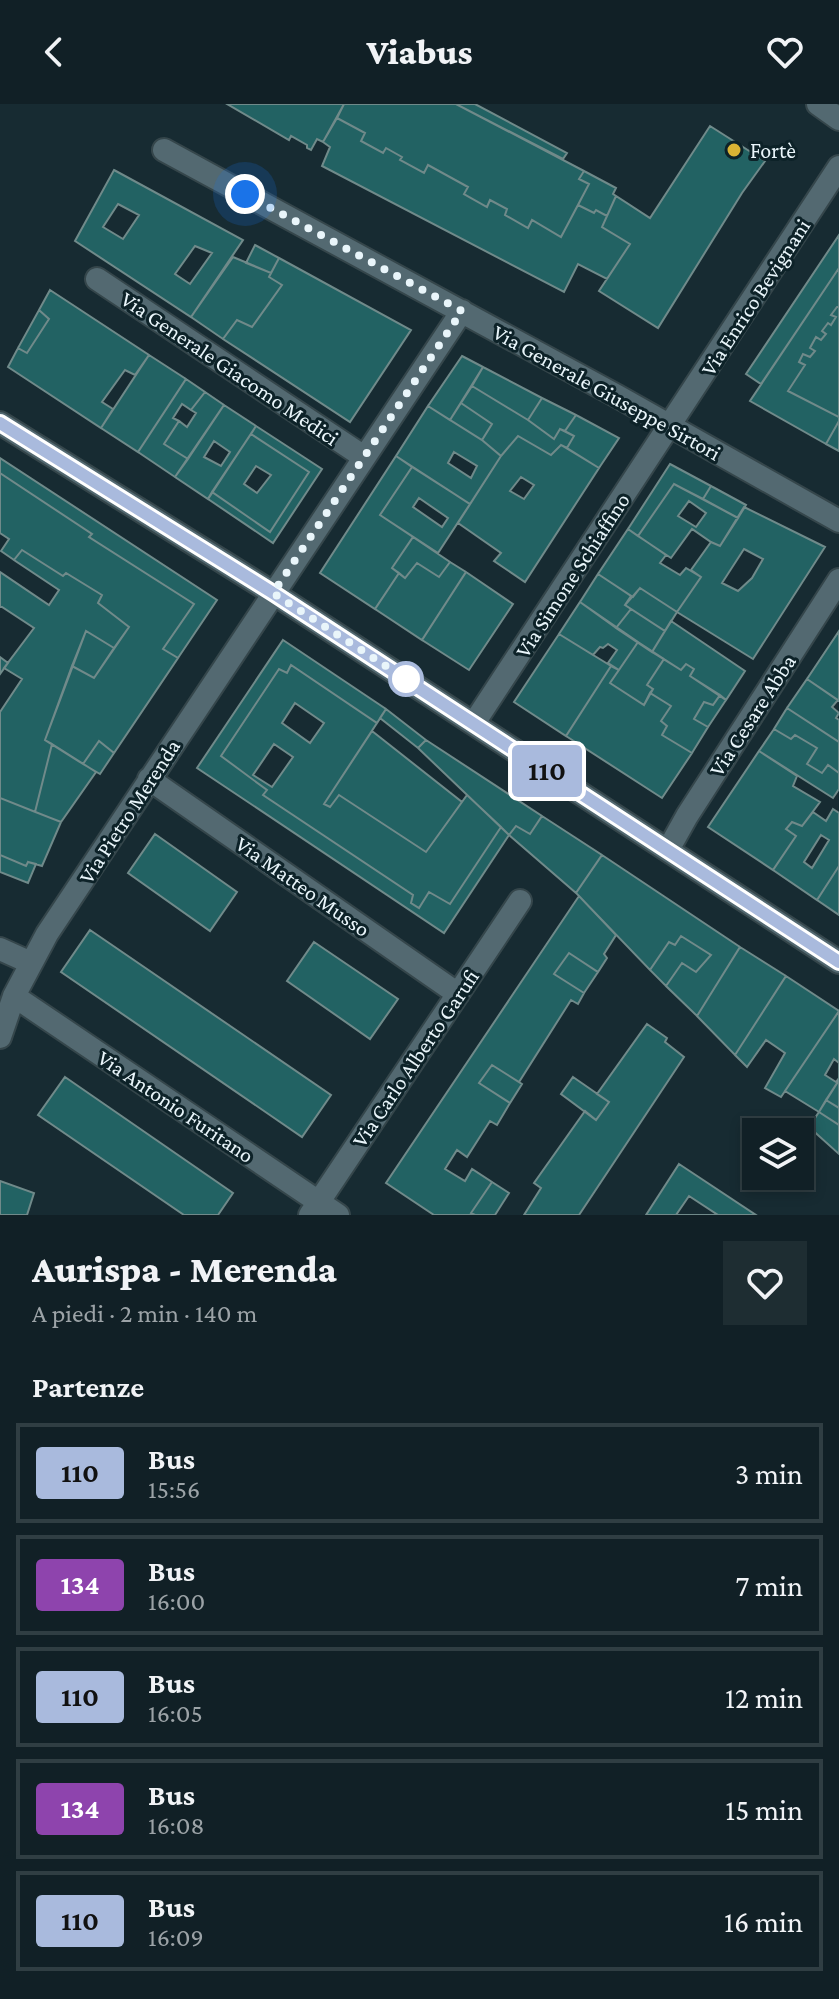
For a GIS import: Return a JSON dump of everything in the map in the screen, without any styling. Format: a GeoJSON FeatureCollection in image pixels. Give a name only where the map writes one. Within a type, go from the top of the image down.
{"type":"FeatureCollection","features":[{"type":"Feature","properties":{"kind":"street"},"geometry":{"type":"LineString","coordinates":[[818,104],[839,119]]}},
{"type":"Feature","properties":{"kind":"street","name":"Via Generale Giuseppe Sirtori"},"geometry":{"type":"LineString","coordinates":[[164,150],[462,311],[839,521]]}},
{"type":"Feature","properties":{"kind":"street","name":"Via Enrico Bevignani"},"geometry":{"type":"LineString","coordinates":[[670,426],[839,167]]}},
{"type":"Feature","properties":{"kind":"street","name":"Via Generale Giacomo Medici"},"geometry":{"type":"LineString","coordinates":[[97,279],[364,457]]}},
{"type":"Feature","properties":{"kind":"street","name":"Via Pietro Merenda"},"geometry":{"type":"LineString","coordinates":[[0,1037],[14,996],[47,934],[462,311]]}},
{"type":"Feature","properties":{"kind":"street"},"geometry":{"type":"LineString","coordinates":[[0,423],[273,593],[839,962]]}},
{"type":"Feature","properties":{"kind":"street","name":"Via Simone Schiaffino"},"geometry":{"type":"LineString","coordinates":[[474,723],[670,426]]}},
{"type":"Feature","properties":{"kind":"street","name":"Via Cesare Abba"},"geometry":{"type":"LineString","coordinates":[[668,850],[839,580]]}},
{"type":"Feature","properties":{"kind":"street","name":"Via Matteo Musso"},"geometry":{"type":"LineString","coordinates":[[149,779],[458,994]]}},
{"type":"Feature","properties":{"kind":"street","name":"Via Carlo Alberto Garufi"},"geometry":{"type":"LineString","coordinates":[[314,1209],[520,901]]}},
{"type":"Feature","properties":{"kind":"street"},"geometry":{"type":"LineString","coordinates":[[0,949],[31,963]]}},
{"type":"Feature","properties":{"kind":"street","name":"Via Antonio Furitano"},"geometry":{"type":"LineString","coordinates":[[14,996],[314,1209],[338,1215]]}},
{"type":"Feature","properties":{"kind":"building"},"geometry":{"type":"Polygon","coordinates":[[[227,104],[344,104],[323,142],[317,139],[311,150],[291,136],[289,140],[227,104]]]}},
{"type":"Feature","properties":{"kind":"building"},"geometry":{"type":"Polygon","coordinates":[[[344,104],[456,104],[584,171],[579,179],[589,184],[561,237],[532,220],[528,228],[505,215],[507,209],[490,200],[487,207],[464,194],[468,187],[428,165],[424,173],[386,148],[383,153],[361,141],[365,133],[337,118],[344,104]]]}},
{"type":"Feature","properties":{"kind":"building"},"geometry":{"type":"Polygon","coordinates":[[[456,104],[475,104],[567,153],[563,159],[456,104]]]}},
{"type":"Feature","properties":{"kind":"building"},"geometry":{"type":"Polygon","coordinates":[[[337,118],[365,133],[361,141],[383,153],[386,148],[424,173],[428,165],[468,187],[464,194],[487,207],[490,200],[507,209],[505,215],[528,228],[532,220],[561,237],[578,205],[607,216],[602,227],[630,244],[607,279],[578,264],[564,292],[322,166],[330,147],[323,142],[337,118]]]}},
{"type":"Feature","properties":{"kind":"building"},"geometry":{"type":"Polygon","coordinates":[[[710,126],[765,161],[658,328],[599,291],[630,244],[602,227],[616,196],[650,218],[710,126]]]}},
{"type":"Feature","properties":{"kind":"building"},"geometry":{"type":"Polygon","coordinates":[[[114,170],[243,240],[191,317],[75,241],[114,170]],[[118,204],[103,227],[123,239],[139,215],[118,204]],[[195,246],[175,274],[190,284],[212,253],[195,246]]]}},
{"type":"Feature","properties":{"kind":"building"},"geometry":{"type":"Polygon","coordinates":[[[584,171],[616,188],[613,194],[616,196],[607,216],[578,205],[589,184],[579,179],[584,171]]]}},
{"type":"Feature","properties":{"kind":"building"},"geometry":{"type":"Polygon","coordinates":[[[839,235],[839,268],[761,384],[746,374],[839,235]]]}},
{"type":"Feature","properties":{"kind":"building"},"geometry":{"type":"Polygon","coordinates":[[[255,245],[279,258],[271,273],[246,263],[255,245]]]}},
{"type":"Feature","properties":{"kind":"building"},"geometry":{"type":"Polygon","coordinates":[[[233,257],[271,273],[269,277],[282,285],[252,327],[237,320],[223,339],[191,317],[233,257]]]}},
{"type":"Feature","properties":{"kind":"building"},"geometry":{"type":"Polygon","coordinates":[[[279,258],[411,330],[350,422],[223,339],[237,320],[252,327],[282,285],[269,277],[279,258]]]}},
{"type":"Feature","properties":{"kind":"building"},"geometry":{"type":"Polygon","coordinates":[[[839,268],[839,307],[831,315],[836,317],[822,331],[826,334],[821,340],[816,337],[810,348],[815,351],[810,357],[803,354],[799,362],[805,365],[788,391],[839,417],[826,444],[750,401],[839,268]]]}},
{"type":"Feature","properties":{"kind":"building"},"geometry":{"type":"Polygon","coordinates":[[[50,290],[149,355],[135,375],[125,370],[102,402],[113,409],[101,428],[8,367],[18,348],[27,353],[49,319],[39,310],[50,290]]]}},
{"type":"Feature","properties":{"kind":"building"},"geometry":{"type":"Polygon","coordinates":[[[837,307],[839,417],[788,391],[805,365],[799,362],[803,354],[810,357],[815,351],[810,348],[816,337],[821,340],[826,334],[822,331],[836,317],[831,315],[837,307]]]}},
{"type":"Feature","properties":{"kind":"building"},"geometry":{"type":"Polygon","coordinates":[[[39,310],[49,319],[27,353],[18,348],[39,310]]]}},
{"type":"Feature","properties":{"kind":"building"},"geometry":{"type":"Polygon","coordinates":[[[149,355],[186,379],[138,452],[101,428],[149,355]]]}},
{"type":"Feature","properties":{"kind":"building"},"geometry":{"type":"Polygon","coordinates":[[[462,356],[483,367],[450,420],[428,406],[462,356]]]}},
{"type":"Feature","properties":{"kind":"building"},"geometry":{"type":"Polygon","coordinates":[[[483,367],[542,398],[528,420],[472,386],[483,367]]]}},
{"type":"Feature","properties":{"kind":"building"},"geometry":{"type":"Polygon","coordinates":[[[186,379],[205,392],[191,410],[182,404],[173,418],[179,421],[164,444],[188,459],[175,477],[138,452],[186,379]]]}},
{"type":"Feature","properties":{"kind":"building"},"geometry":{"type":"Polygon","coordinates":[[[472,386],[554,439],[560,429],[574,436],[567,448],[561,445],[551,455],[518,436],[501,456],[482,440],[492,424],[461,403],[472,386]]]}},
{"type":"Feature","properties":{"kind":"building"},"geometry":{"type":"Polygon","coordinates":[[[205,392],[224,405],[188,459],[164,444],[179,421],[187,427],[196,413],[191,410],[205,392]]]}},
{"type":"Feature","properties":{"kind":"building"},"geometry":{"type":"Polygon","coordinates":[[[542,398],[576,415],[565,431],[560,429],[554,439],[528,420],[542,398]]]}},
{"type":"Feature","properties":{"kind":"building"},"geometry":{"type":"Polygon","coordinates":[[[461,403],[492,424],[482,440],[450,420],[461,403]]]}},
{"type":"Feature","properties":{"kind":"building"},"geometry":{"type":"Polygon","coordinates":[[[224,405],[256,426],[208,499],[175,477],[224,405]],[[214,441],[204,457],[221,466],[230,452],[214,441]]]}},
{"type":"Feature","properties":{"kind":"building"},"geometry":{"type":"Polygon","coordinates":[[[428,406],[482,440],[501,456],[470,504],[396,456],[428,406]],[[454,452],[448,463],[471,478],[477,466],[454,452]]]}},
{"type":"Feature","properties":{"kind":"building"},"geometry":{"type":"Polygon","coordinates":[[[576,415],[619,438],[599,468],[567,448],[574,436],[565,431],[576,415]]]}},
{"type":"Feature","properties":{"kind":"building"},"geometry":{"type":"Polygon","coordinates":[[[839,421],[839,451],[826,444],[839,421]]]}},
{"type":"Feature","properties":{"kind":"building"},"geometry":{"type":"Polygon","coordinates":[[[256,426],[322,469],[273,543],[208,499],[212,492],[270,532],[309,472],[251,434],[256,426]]]}},
{"type":"Feature","properties":{"kind":"building"},"geometry":{"type":"Polygon","coordinates":[[[251,434],[309,472],[270,532],[212,492],[251,434]],[[256,466],[244,484],[257,493],[271,475],[256,466]]]}},
{"type":"Feature","properties":{"kind":"building"},"geometry":{"type":"Polygon","coordinates":[[[518,436],[551,455],[561,445],[599,468],[525,582],[494,561],[501,553],[458,523],[501,456],[518,436]],[[521,477],[510,491],[524,499],[534,485],[521,477]]]}},
{"type":"Feature","properties":{"kind":"building"},"geometry":{"type":"Polygon","coordinates":[[[396,456],[412,467],[380,515],[413,537],[392,568],[399,573],[375,609],[320,573],[396,456]]]}},
{"type":"Feature","properties":{"kind":"building"},"geometry":{"type":"Polygon","coordinates":[[[0,458],[217,600],[178,658],[163,649],[194,604],[89,537],[92,534],[0,473],[0,458]]]}},
{"type":"Feature","properties":{"kind":"building"},"geometry":{"type":"Polygon","coordinates":[[[670,464],[711,486],[703,499],[674,484],[638,536],[628,529],[670,464]]]}},
{"type":"Feature","properties":{"kind":"building"},"geometry":{"type":"Polygon","coordinates":[[[412,467],[470,504],[438,553],[380,515],[412,467]],[[419,498],[413,507],[442,527],[448,518],[419,498]]]}},
{"type":"Feature","properties":{"kind":"building"},"geometry":{"type":"Polygon","coordinates":[[[0,473],[92,534],[89,537],[194,604],[163,649],[178,658],[114,753],[99,741],[83,764],[45,740],[72,666],[94,678],[129,627],[98,603],[102,595],[66,573],[63,576],[22,550],[14,560],[1,551],[9,539],[0,533],[0,473]]]}},
{"type":"Feature","properties":{"kind":"building"},"geometry":{"type":"Polygon","coordinates":[[[674,484],[738,518],[720,546],[692,529],[671,558],[638,536],[674,484]],[[689,501],[678,516],[696,527],[706,513],[689,501]]]}},
{"type":"Feature","properties":{"kind":"building"},"geometry":{"type":"Polygon","coordinates":[[[711,486],[746,505],[738,518],[703,499],[711,486]]]}},
{"type":"Feature","properties":{"kind":"building"},"geometry":{"type":"Polygon","coordinates":[[[744,507],[825,547],[753,659],[677,612],[701,577],[691,570],[711,542],[720,546],[744,507]],[[744,549],[722,583],[738,591],[752,578],[763,559],[744,549]]]}},
{"type":"Feature","properties":{"kind":"building"},"geometry":{"type":"Polygon","coordinates":[[[628,529],[666,555],[660,563],[680,575],[686,568],[701,577],[677,612],[640,588],[633,597],[598,574],[628,529]]]}},
{"type":"Feature","properties":{"kind":"building"},"geometry":{"type":"Polygon","coordinates":[[[413,537],[450,562],[439,577],[417,563],[405,578],[392,568],[413,537]]]}},
{"type":"Feature","properties":{"kind":"building"},"geometry":{"type":"Polygon","coordinates":[[[22,550],[63,576],[66,573],[102,595],[98,603],[129,627],[114,648],[86,631],[45,740],[52,744],[35,812],[0,798],[0,712],[22,679],[4,668],[34,628],[0,607],[0,572],[49,605],[59,590],[14,560],[22,550]]]}},
{"type":"Feature","properties":{"kind":"building"},"geometry":{"type":"Polygon","coordinates":[[[450,562],[466,572],[422,640],[375,609],[399,573],[405,578],[417,563],[439,577],[450,562]]]}},
{"type":"Feature","properties":{"kind":"building"},"geometry":{"type":"Polygon","coordinates":[[[466,572],[513,604],[469,670],[422,640],[466,572]]]}},
{"type":"Feature","properties":{"kind":"building"},"geometry":{"type":"Polygon","coordinates":[[[598,574],[631,596],[625,605],[631,609],[616,628],[580,602],[598,574]]]}},
{"type":"Feature","properties":{"kind":"building"},"geometry":{"type":"Polygon","coordinates":[[[640,588],[677,612],[665,631],[625,605],[640,588]]]}},
{"type":"Feature","properties":{"kind":"building"},"geometry":{"type":"Polygon","coordinates":[[[580,602],[638,642],[619,670],[608,663],[617,650],[608,644],[593,655],[559,634],[580,602]]]}},
{"type":"Feature","properties":{"kind":"building"},"geometry":{"type":"Polygon","coordinates":[[[631,609],[665,631],[652,652],[616,628],[631,609]]]}},
{"type":"Feature","properties":{"kind":"building"},"geometry":{"type":"Polygon","coordinates":[[[671,621],[745,671],[726,700],[690,676],[694,669],[686,664],[681,670],[652,652],[671,621]]]}},
{"type":"Feature","properties":{"kind":"building"},"geometry":{"type":"Polygon","coordinates":[[[86,631],[114,648],[94,678],[72,666],[86,631]]]}},
{"type":"Feature","properties":{"kind":"building"},"geometry":{"type":"Polygon","coordinates":[[[839,631],[839,701],[807,679],[839,631]]]}},
{"type":"Feature","properties":{"kind":"building"},"geometry":{"type":"Polygon","coordinates":[[[559,634],[611,666],[566,736],[514,702],[559,634]]]}},
{"type":"Feature","properties":{"kind":"building"},"geometry":{"type":"Polygon","coordinates":[[[283,640],[386,709],[377,723],[291,665],[287,673],[279,669],[221,756],[267,790],[263,795],[413,895],[411,903],[419,908],[429,892],[450,904],[501,827],[509,835],[444,933],[197,768],[283,640]]]}},
{"type":"Feature","properties":{"kind":"building"},"geometry":{"type":"Polygon","coordinates":[[[638,642],[664,659],[647,685],[653,689],[644,705],[610,683],[638,642]]]}},
{"type":"Feature","properties":{"kind":"building"},"geometry":{"type":"Polygon","coordinates":[[[0,657],[8,663],[0,674],[0,657]]]}},
{"type":"Feature","properties":{"kind":"building"},"geometry":{"type":"Polygon","coordinates":[[[664,659],[681,670],[686,664],[694,669],[690,676],[720,695],[713,705],[704,702],[694,719],[708,727],[692,753],[662,735],[667,726],[661,721],[671,706],[650,693],[653,689],[647,685],[664,659]]]}},
{"type":"Feature","properties":{"kind":"building"},"geometry":{"type":"Polygon","coordinates":[[[291,665],[377,723],[324,804],[330,807],[339,795],[426,852],[467,795],[501,827],[450,904],[429,892],[419,908],[411,903],[413,895],[263,795],[267,790],[221,756],[279,669],[287,673],[291,665]],[[295,703],[282,723],[310,743],[324,723],[295,703]],[[274,744],[253,775],[272,787],[293,757],[274,744]]]}},
{"type":"Feature","properties":{"kind":"building"},"geometry":{"type":"Polygon","coordinates":[[[611,666],[619,670],[610,683],[644,705],[650,693],[671,706],[661,721],[667,726],[662,735],[692,753],[662,798],[566,736],[611,666]]]}},
{"type":"Feature","properties":{"kind":"building"},"geometry":{"type":"Polygon","coordinates":[[[807,679],[838,700],[832,707],[839,713],[836,718],[839,720],[839,742],[787,708],[807,679]]]}},
{"type":"Feature","properties":{"kind":"building"},"geometry":{"type":"Polygon","coordinates":[[[720,695],[726,700],[708,727],[694,719],[704,702],[713,705],[720,695]]]}},
{"type":"Feature","properties":{"kind":"building"},"geometry":{"type":"Polygon","coordinates":[[[787,708],[839,742],[839,773],[828,765],[822,773],[807,764],[817,748],[795,735],[791,739],[774,729],[787,708]]]}},
{"type":"Feature","properties":{"kind":"building"},"geometry":{"type":"Polygon","coordinates":[[[386,709],[426,740],[418,748],[380,718],[386,709]]]}},
{"type":"Feature","properties":{"kind":"building"},"geometry":{"type":"Polygon","coordinates":[[[774,729],[791,739],[795,735],[817,748],[807,764],[822,773],[828,765],[839,773],[839,789],[833,798],[759,751],[774,729]]]}},
{"type":"Feature","properties":{"kind":"building"},"geometry":{"type":"Polygon","coordinates":[[[372,731],[462,802],[426,852],[339,795],[330,807],[324,804],[372,731]]]}},
{"type":"Feature","properties":{"kind":"building"},"geometry":{"type":"Polygon","coordinates":[[[426,740],[542,816],[530,834],[516,826],[509,835],[418,748],[426,740]]]}},
{"type":"Feature","properties":{"kind":"building"},"geometry":{"type":"Polygon","coordinates":[[[99,741],[114,753],[100,774],[83,764],[99,741]]]}},
{"type":"Feature","properties":{"kind":"building"},"geometry":{"type":"Polygon","coordinates":[[[52,744],[96,772],[61,822],[35,812],[52,744]]]}},
{"type":"Feature","properties":{"kind":"building"},"geometry":{"type":"Polygon","coordinates":[[[759,751],[797,776],[793,786],[820,802],[802,826],[792,822],[786,829],[796,836],[773,870],[708,827],[759,751]]]}},
{"type":"Feature","properties":{"kind":"building"},"geometry":{"type":"Polygon","coordinates":[[[0,798],[61,822],[42,866],[28,862],[26,866],[0,855],[0,798]]]}},
{"type":"Feature","properties":{"kind":"building"},"geometry":{"type":"Polygon","coordinates":[[[833,809],[839,813],[839,866],[817,900],[773,870],[796,836],[786,829],[792,822],[802,826],[813,812],[826,821],[833,809]],[[821,835],[804,862],[812,868],[829,840],[821,835]]]}},
{"type":"Feature","properties":{"kind":"building"},"geometry":{"type":"Polygon","coordinates":[[[542,816],[602,855],[576,893],[509,835],[516,826],[530,834],[542,816]]]}},
{"type":"Feature","properties":{"kind":"building"},"geometry":{"type":"Polygon","coordinates":[[[155,834],[237,892],[210,931],[128,873],[155,834]]]}},
{"type":"Feature","properties":{"kind":"building"},"geometry":{"type":"Polygon","coordinates":[[[0,855],[26,866],[28,862],[36,864],[28,883],[0,872],[0,855]]]}},
{"type":"Feature","properties":{"kind":"building"},"geometry":{"type":"Polygon","coordinates":[[[602,855],[740,947],[697,1016],[666,986],[682,963],[696,972],[711,955],[681,936],[675,945],[669,942],[650,970],[576,893],[602,855]]]}},
{"type":"Feature","properties":{"kind":"building"},"geometry":{"type":"Polygon","coordinates":[[[839,866],[839,915],[817,900],[839,866]]]}},
{"type":"Feature","properties":{"kind":"building"},"geometry":{"type":"Polygon","coordinates":[[[579,896],[616,935],[604,954],[607,958],[598,972],[569,953],[554,974],[584,993],[578,1004],[571,1000],[519,1082],[492,1065],[479,1083],[510,1103],[497,1125],[490,1121],[467,1157],[457,1150],[445,1169],[465,1181],[472,1169],[492,1182],[471,1213],[475,1215],[434,1215],[386,1183],[579,896]]]}},
{"type":"Feature","properties":{"kind":"building"},"geometry":{"type":"Polygon","coordinates":[[[90,930],[331,1095],[302,1137],[61,972],[90,930]]]}},
{"type":"Feature","properties":{"kind":"building"},"geometry":{"type":"Polygon","coordinates":[[[681,936],[711,955],[696,972],[682,963],[666,986],[650,970],[669,942],[675,945],[681,936]]]}},
{"type":"Feature","properties":{"kind":"building"},"geometry":{"type":"Polygon","coordinates":[[[314,942],[398,999],[370,1039],[287,981],[314,942]]]}},
{"type":"Feature","properties":{"kind":"building"},"geometry":{"type":"Polygon","coordinates":[[[740,947],[786,976],[735,1055],[697,1016],[740,947]]]}},
{"type":"Feature","properties":{"kind":"building"},"geometry":{"type":"Polygon","coordinates":[[[569,953],[598,972],[584,993],[554,974],[569,953]]]}},
{"type":"Feature","properties":{"kind":"building"},"geometry":{"type":"Polygon","coordinates":[[[786,976],[839,1011],[781,1097],[765,1088],[785,1053],[766,1040],[747,1067],[735,1055],[786,976]]]}},
{"type":"Feature","properties":{"kind":"building"},"geometry":{"type":"Polygon","coordinates":[[[839,1011],[839,1080],[819,1112],[785,1091],[839,1011]]]}},
{"type":"Feature","properties":{"kind":"building"},"geometry":{"type":"Polygon","coordinates":[[[647,1024],[667,1038],[665,1042],[684,1057],[579,1215],[524,1215],[541,1188],[534,1183],[585,1111],[596,1120],[609,1102],[597,1094],[647,1024]]]}},
{"type":"Feature","properties":{"kind":"building"},"geometry":{"type":"Polygon","coordinates":[[[834,1059],[839,1063],[836,1082],[825,1075],[834,1059]]]}},
{"type":"Feature","properties":{"kind":"building"},"geometry":{"type":"Polygon","coordinates":[[[492,1065],[522,1084],[510,1103],[479,1083],[492,1065]]]}},
{"type":"Feature","properties":{"kind":"building"},"geometry":{"type":"Polygon","coordinates":[[[65,1077],[233,1193],[218,1215],[184,1215],[38,1115],[65,1077]]]}},
{"type":"Feature","properties":{"kind":"building"},"geometry":{"type":"Polygon","coordinates":[[[573,1077],[609,1102],[596,1120],[561,1094],[573,1077]]]}},
{"type":"Feature","properties":{"kind":"building"},"geometry":{"type":"Polygon","coordinates":[[[839,1080],[839,1108],[826,1100],[839,1080]]]}},
{"type":"Feature","properties":{"kind":"building"},"geometry":{"type":"Polygon","coordinates":[[[826,1100],[839,1108],[839,1125],[819,1112],[826,1100]]]}},
{"type":"Feature","properties":{"kind":"building"},"geometry":{"type":"Polygon","coordinates":[[[819,1112],[839,1125],[839,1154],[814,1132],[814,1120],[819,1112]]]}},
{"type":"Feature","properties":{"kind":"building"},"geometry":{"type":"Polygon","coordinates":[[[679,1164],[756,1215],[718,1215],[689,1196],[676,1215],[646,1215],[679,1164]]]}},
{"type":"Feature","properties":{"kind":"building"},"geometry":{"type":"Polygon","coordinates":[[[0,1181],[34,1193],[27,1215],[0,1215],[0,1181]]]}},
{"type":"Feature","properties":{"kind":"building"},"geometry":{"type":"Polygon","coordinates":[[[492,1182],[509,1193],[495,1215],[471,1213],[492,1182]]]}},
{"type":"Feature","properties":{"kind":"building"},"geometry":{"type":"Polygon","coordinates":[[[689,1196],[718,1215],[676,1215],[689,1196]]]}},
{"type":"Feature","properties":{"kind":"building"},"geometry":{"type":"Polygon","coordinates":[[[689,1196],[718,1215],[676,1215],[689,1196]]]}},
{"type":"Feature","properties":{"kind":"bus line","name":"110"},"geometry":{"type":"LineString","coordinates":[[0,423],[273,593],[839,962]]}},
{"type":"Feature","properties":{"kind":"place","name":"Fortè"},"geometry":{"type":"Point","coordinates":[734,150]}},
{"type":"Feature","properties":{"kind":"route"},"geometry":{"type":"LineString","coordinates":[[245,194],[462,311],[273,593],[406,679]]}}]}
